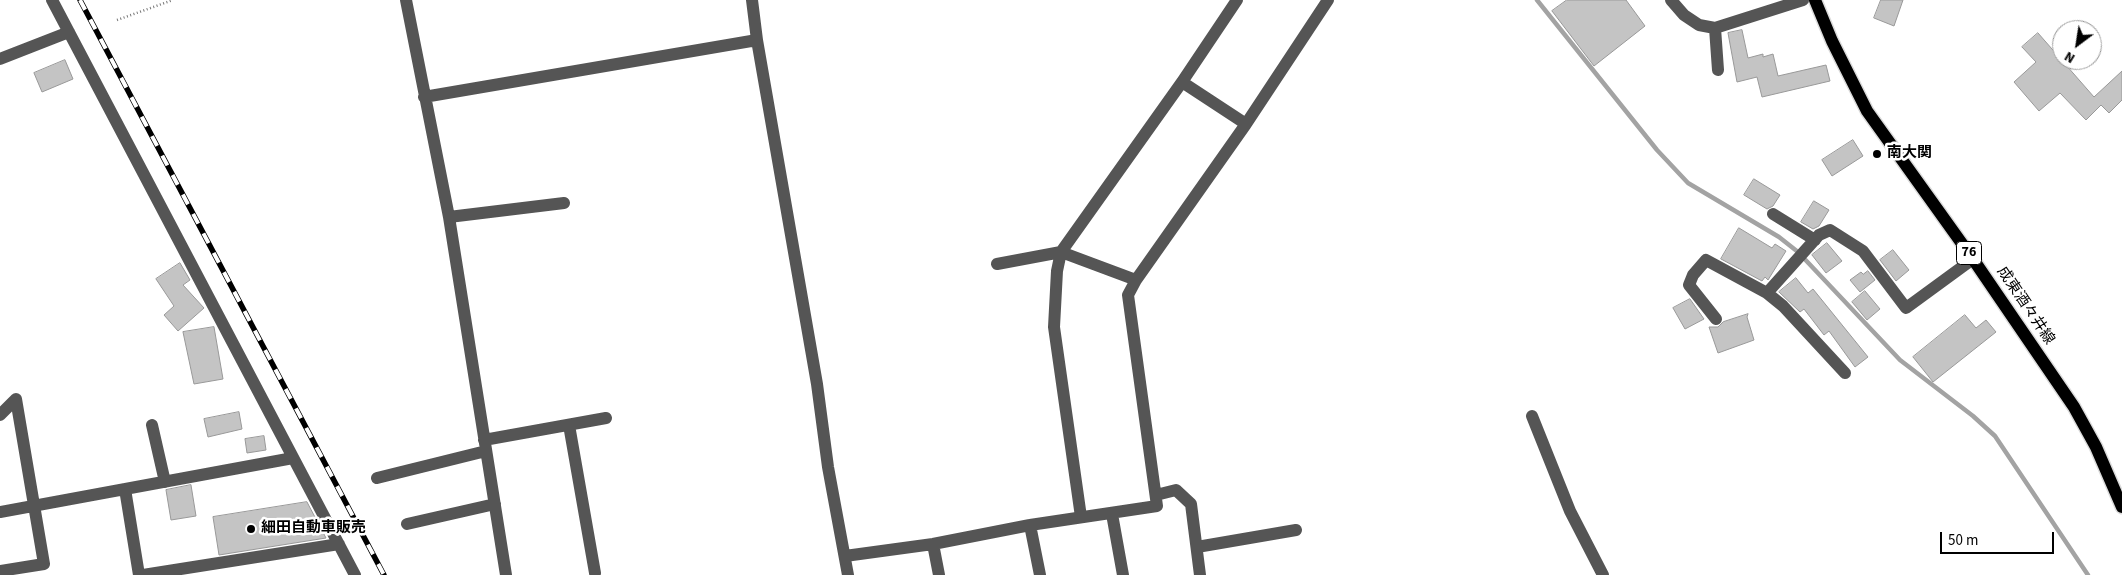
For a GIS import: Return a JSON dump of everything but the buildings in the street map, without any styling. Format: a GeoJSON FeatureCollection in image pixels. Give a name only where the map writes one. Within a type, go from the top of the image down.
{"type":"FeatureCollection","features":[{"type":"Feature","properties":{"kind":"main road","name":"成東酒々井線"},"geometry":{"type":"LineString","coordinates":[[1815,0],[1832,42],[1867,111],[1974,259],[2074,407],[2096,447],[2122,507]]}},
{"type":"Feature","properties":{"kind":"street"},"geometry":{"type":"LineString","coordinates":[[52,0],[355,575]]}},
{"type":"Feature","properties":{"kind":"street"},"geometry":{"type":"LineString","coordinates":[[406,0],[449,217],[506,575]]}},
{"type":"Feature","properties":{"kind":"street"},"geometry":{"type":"LineString","coordinates":[[755,0],[757,40],[817,384],[828,467],[848,575]]}},
{"type":"Feature","properties":{"kind":"street"},"geometry":{"type":"LineString","coordinates":[[1081,517],[1054,327],[1057,271],[1061,252],[1182,82],[1237,0]]}},
{"type":"Feature","properties":{"kind":"street"},"geometry":{"type":"LineString","coordinates":[[846,556],[933,544],[1030,525],[1157,506],[1128,296],[1136,280],[1246,124],[1328,0]]}},
{"type":"Feature","properties":{"kind":"street"},"geometry":{"type":"LineString","coordinates":[[1671,0],[1684,15],[1699,25],[1715,28],[1803,0]]}},
{"type":"Feature","properties":{"kind":"street"},"geometry":{"type":"LineString","coordinates":[[1715,28],[1718,70]]}},
{"type":"Feature","properties":{"kind":"street"},"geometry":{"type":"LineString","coordinates":[[0,59],[69,32]]}},
{"type":"Feature","properties":{"kind":"street"},"geometry":{"type":"LineString","coordinates":[[424,96],[757,40]]}},
{"type":"Feature","properties":{"kind":"street"},"geometry":{"type":"LineString","coordinates":[[1182,82],[1246,124]]}},
{"type":"Feature","properties":{"kind":"street"},"geometry":{"type":"LineString","coordinates":[[449,217],[564,203]]}},
{"type":"Feature","properties":{"kind":"street"},"geometry":{"type":"LineString","coordinates":[[1773,214],[1815,240]]}},
{"type":"Feature","properties":{"kind":"street"},"geometry":{"type":"LineString","coordinates":[[1766,293],[1819,235],[1830,230],[1842,236],[1862,251],[1906,308],[1974,259]]}},
{"type":"Feature","properties":{"kind":"street"},"geometry":{"type":"LineString","coordinates":[[997,264],[1061,252],[1136,280]]}},
{"type":"Feature","properties":{"kind":"street"},"geometry":{"type":"LineString","coordinates":[[1716,319],[1689,285],[1693,275],[1706,260],[1766,293],[1783,306],[1845,373]]}},
{"type":"Feature","properties":{"kind":"street"},"geometry":{"type":"LineString","coordinates":[[0,415],[16,400],[44,564],[0,571]]}},
{"type":"Feature","properties":{"kind":"street"},"geometry":{"type":"LineString","coordinates":[[1532,416],[1570,511],[1600,574]]}},
{"type":"Feature","properties":{"kind":"street"},"geometry":{"type":"LineString","coordinates":[[377,478],[485,446],[569,425],[606,418]]}},
{"type":"Feature","properties":{"kind":"street"},"geometry":{"type":"LineString","coordinates":[[152,425],[165,482]]}},
{"type":"Feature","properties":{"kind":"street"},"geometry":{"type":"LineString","coordinates":[[569,425],[595,573]]}},
{"type":"Feature","properties":{"kind":"street"},"geometry":{"type":"LineString","coordinates":[[0,512],[293,458]]}},
{"type":"Feature","properties":{"kind":"street"},"geometry":{"type":"LineString","coordinates":[[125,489],[141,575],[220,569],[339,544]]}},
{"type":"Feature","properties":{"kind":"street"},"geometry":{"type":"LineString","coordinates":[[1156,495],[1176,490],[1191,504],[1200,575]]}},
{"type":"Feature","properties":{"kind":"street"},"geometry":{"type":"LineString","coordinates":[[407,524],[495,504]]}},
{"type":"Feature","properties":{"kind":"street"},"geometry":{"type":"LineString","coordinates":[[1112,514],[1123,575]]}},
{"type":"Feature","properties":{"kind":"street"},"geometry":{"type":"LineString","coordinates":[[1030,525],[1040,575]]}},
{"type":"Feature","properties":{"kind":"street"},"geometry":{"type":"LineString","coordinates":[[1197,547],[1296,530]]}},
{"type":"Feature","properties":{"kind":"street"},"geometry":{"type":"LineString","coordinates":[[933,544],[939,575]]}},
{"type":"Feature","properties":{"kind":"path"},"geometry":{"type":"LineString","coordinates":[[117,20],[173,0]]}},
{"type":"Feature","properties":{"kind":"waterway"},"geometry":{"type":"LineString","coordinates":[[1537,0],[1657,150],[1688,183],[1779,237],[1798,252],[1900,360],[1973,416],[1995,436],[2088,575]]}},
{"type":"Feature","properties":{"kind":"railway"},"geometry":{"type":"LineString","coordinates":[[80,0],[384,575]]}},
{"type":"Feature","properties":{"kind":"place","name":"南大関"},"geometry":{"type":"Point","coordinates":[1877,154]}},
{"type":"Feature","properties":{"kind":"place","name":"細田自動車販売"},"geometry":{"type":"Point","coordinates":[251,529]}}]}
